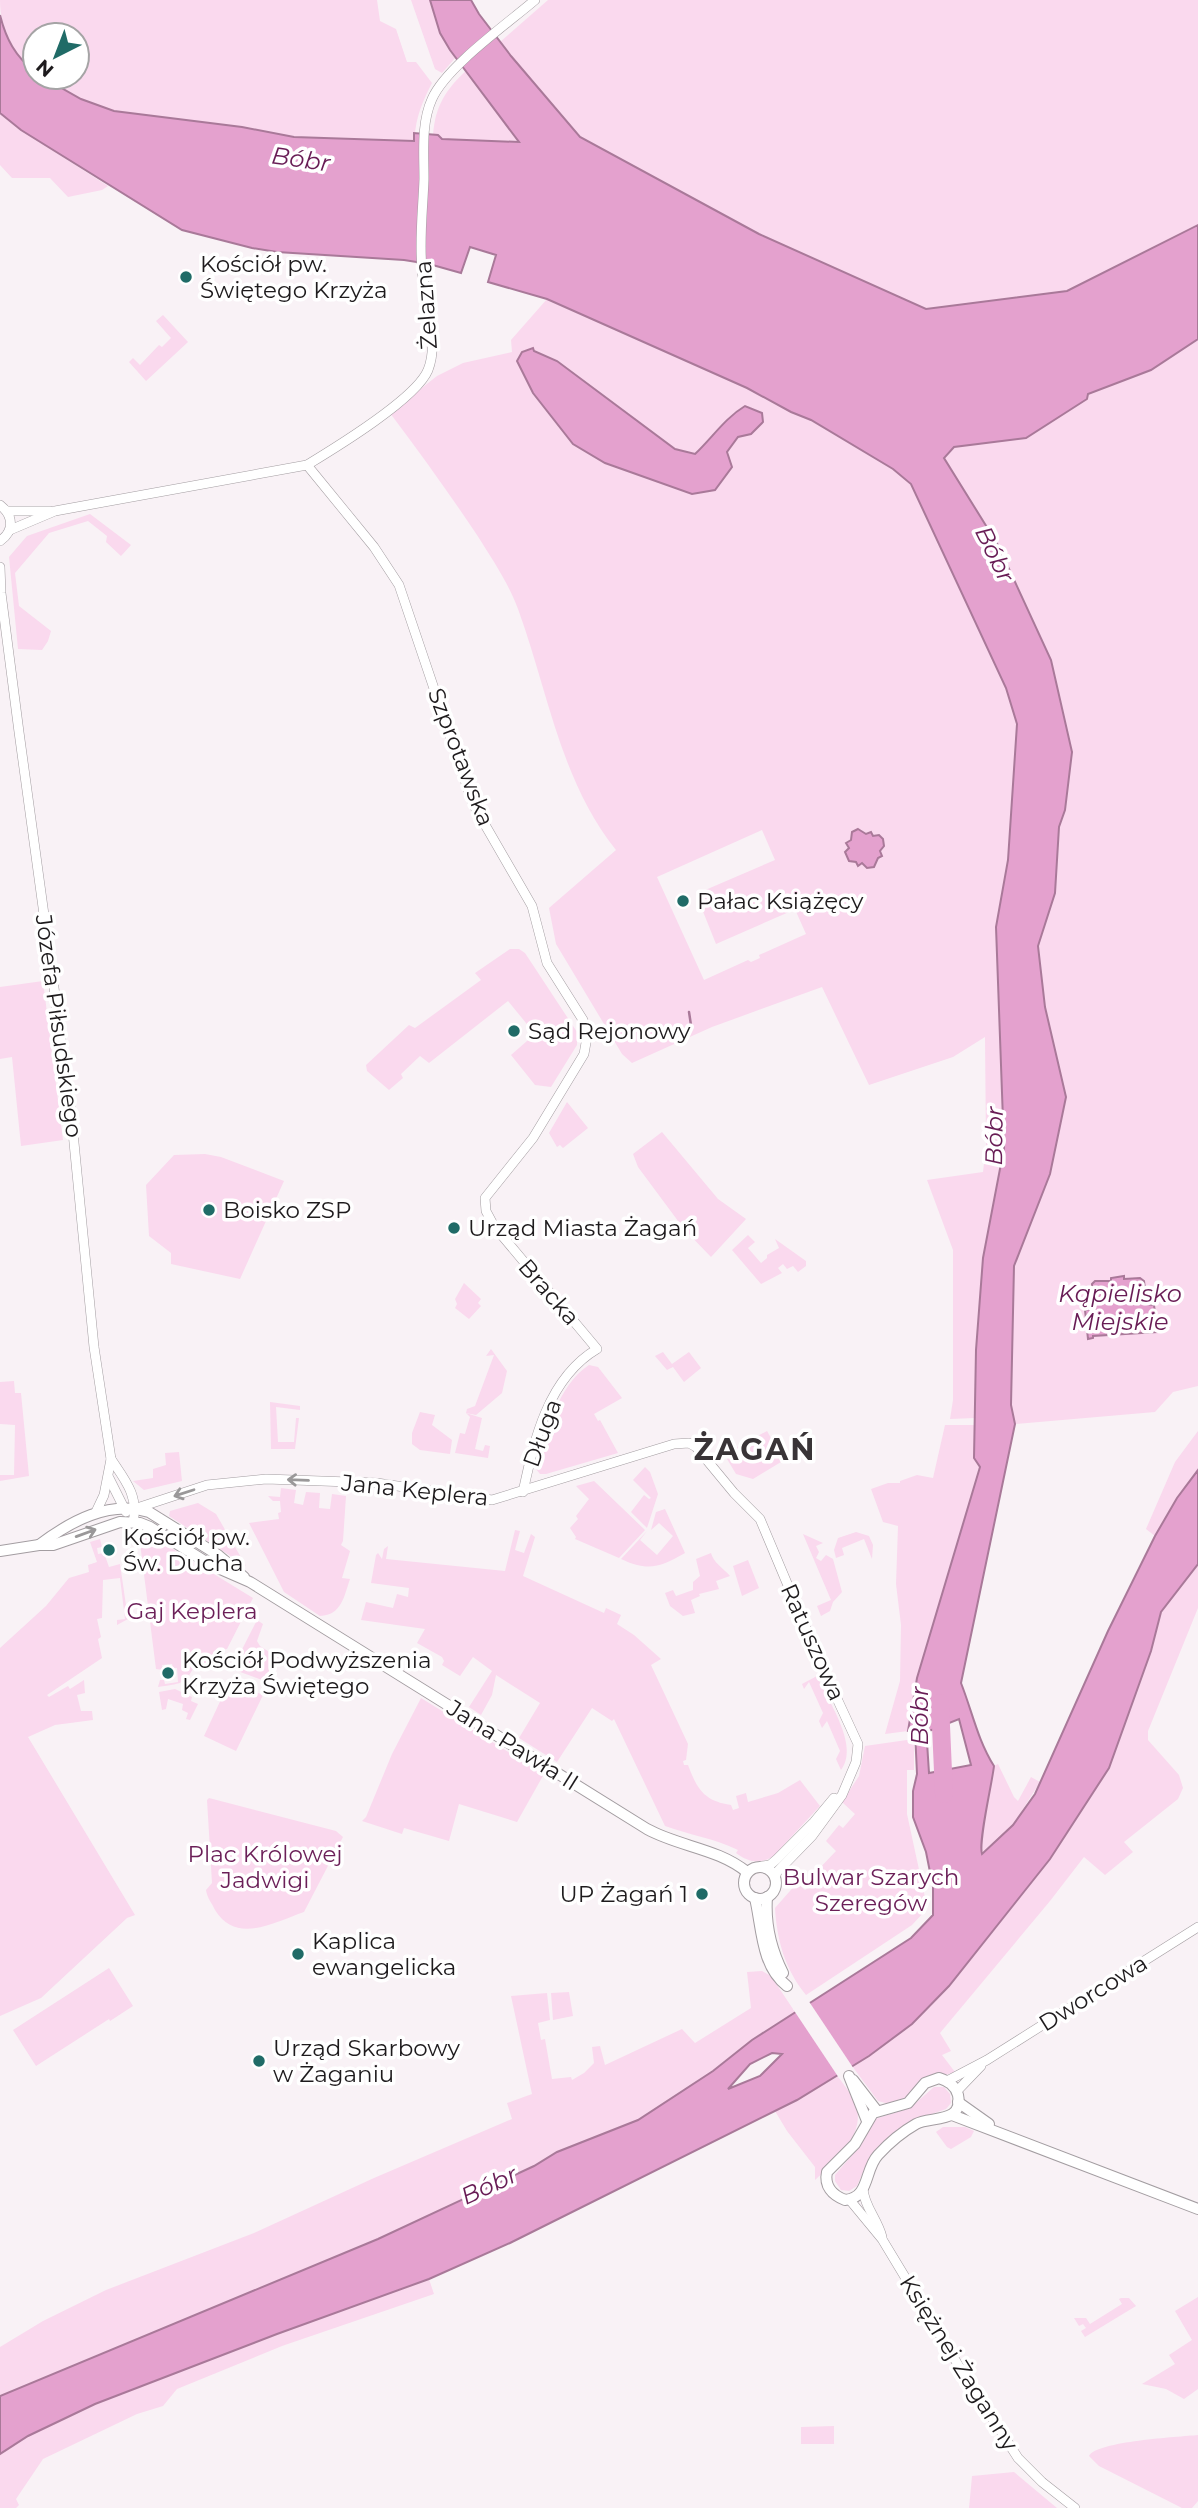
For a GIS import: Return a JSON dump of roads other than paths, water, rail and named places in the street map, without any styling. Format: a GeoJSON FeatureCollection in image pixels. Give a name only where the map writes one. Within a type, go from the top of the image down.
{"type":"FeatureCollection","features":[{"type":"Feature","properties":{"kind":"main road"},"geometry":{"type":"LineString","coordinates":[[39,1545],[96,1512],[136,1508]]}},
{"type":"Feature","properties":{"kind":"main road","name":"Jana Pawła II"},"geometry":{"type":"LineString","coordinates":[[136,1508],[149,1511],[218,1555],[250,1582],[647,1829],[673,1842],[724,1856],[747,1872]]}},
{"type":"Feature","properties":{"kind":"main road"},"geometry":{"type":"LineString","coordinates":[[0,1551],[52,1545],[111,1524],[133,1522]]}},
{"type":"Feature","properties":{"kind":"main road","name":"Jana Pawła II"},"geometry":{"type":"LineString","coordinates":[[133,1522],[150,1527],[211,1565],[250,1582]]}},
{"type":"Feature","properties":{"kind":"main road"},"geometry":{"type":"LineString","coordinates":[[755,1898],[763,1944],[775,1972],[788,1986],[770,1938],[766,1917],[767,1897],[775,1888],[775,1878],[771,1871],[756,1866],[747,1872],[744,1887],[750,1896],[767,1897]]}},
{"type":"Feature","properties":{"kind":"main road"},"geometry":{"type":"LineString","coordinates":[[867,2121],[849,2076],[877,2111]]}},
{"type":"Feature","properties":{"kind":"main road"},"geometry":{"type":"LineString","coordinates":[[958,2096],[951,2115],[944,2119],[931,2119],[915,2124],[887,2146],[870,2165],[863,2189],[857,2196],[849,2199],[832,2193],[826,2177],[831,2167],[855,2144],[867,2121],[877,2111],[908,2104],[925,2083],[932,2080],[939,2078],[947,2081],[972,2114],[993,2129]]}},
{"type":"Feature","properties":{"kind":"main road"},"geometry":{"type":"LineString","coordinates":[[951,2115],[1198,2209]]}},
{"type":"Feature","properties":{"kind":"street","name":"Żelazna"},"geometry":{"type":"LineString","coordinates":[[55,512],[307,465],[331,451],[415,388],[427,371],[432,338],[421,267],[425,133],[431,100],[452,71],[535,0]]}},
{"type":"Feature","properties":{"kind":"street","name":"Szprotawska"},"geometry":{"type":"LineString","coordinates":[[307,465],[374,547],[398,585],[473,804],[532,906],[547,963],[583,1020],[587,1032],[586,1048],[559,1096],[533,1138],[485,1198],[489,1218],[501,1236]]}},
{"type":"Feature","properties":{"kind":"street"},"geometry":{"type":"LineString","coordinates":[[4,508],[55,512]]}},
{"type":"Feature","properties":{"kind":"street"},"geometry":{"type":"LineString","coordinates":[[4,508],[10,517],[10,530]]}},
{"type":"Feature","properties":{"kind":"street"},"geometry":{"type":"LineString","coordinates":[[0,553],[1,541],[10,530],[55,512]]}},
{"type":"Feature","properties":{"kind":"street","name":"Józefa Piłsudskiego"},"geometry":{"type":"LineString","coordinates":[[0,567],[1,592],[71,1112],[94,1347],[111,1459],[109,1478],[96,1512]]}},
{"type":"Feature","properties":{"kind":"street","name":"Bracka"},"geometry":{"type":"LineString","coordinates":[[501,1236],[597,1349]]}},
{"type":"Feature","properties":{"kind":"street","name":"Długa"},"geometry":{"type":"LineString","coordinates":[[523,1492],[538,1431],[550,1401],[569,1372],[585,1356],[597,1349]]}},
{"type":"Feature","properties":{"kind":"street","name":"Jana Keplera"},"geometry":{"type":"LineString","coordinates":[[136,1508],[207,1485],[249,1480],[377,1483],[492,1500],[674,1444],[689,1443]]}},
{"type":"Feature","properties":{"kind":"street","name":"Ratuszowa"},"geometry":{"type":"LineString","coordinates":[[689,1443],[703,1452],[734,1493],[761,1520],[821,1664],[858,1744],[856,1762],[844,1786],[814,1822],[777,1859],[770,1865],[762,1866]]}},
{"type":"Feature","properties":{"kind":"street","name":"Józefa Piłsudskiego"},"geometry":{"type":"LineString","coordinates":[[111,1459],[135,1500],[136,1508]]}},
{"type":"Feature","properties":{"kind":"street"},"geometry":{"type":"LineString","coordinates":[[109,1478],[133,1522]]}},
{"type":"Feature","properties":{"kind":"street"},"geometry":{"type":"LineString","coordinates":[[133,1522],[136,1508]]}},
{"type":"Feature","properties":{"kind":"street","name":"Ratuszowa"},"geometry":{"type":"LineString","coordinates":[[775,1878],[777,1872],[821,1825],[842,1795],[844,1786]]}},
{"type":"Feature","properties":{"kind":"street","name":"Dworcowa"},"geometry":{"type":"LineString","coordinates":[[947,2081],[987,2060],[1198,1927]]}},
{"type":"Feature","properties":{"kind":"street","name":"Dworcowa"},"geometry":{"type":"LineString","coordinates":[[958,2096],[987,2060]]}},
{"type":"Feature","properties":{"kind":"street","name":"Księżnej Żaganny"},"geometry":{"type":"LineString","coordinates":[[863,2189],[864,2197],[879,2225],[882,2239]]}},
{"type":"Feature","properties":{"kind":"street","name":"Księżnej Żaganny"},"geometry":{"type":"LineString","coordinates":[[849,2199],[882,2239],[1021,2462],[1075,2508]]}},
{"type":"Feature","properties":{"kind":"water"},"geometry":{"type":"Polygon","coordinates":[[[430,0],[471,0],[511,56],[580,137],[759,234],[926,309],[1067,291],[1198,225],[1198,339],[1151,370],[1088,394],[1087,399],[1026,438],[954,447],[944,458],[998,545],[1051,660],[1072,752],[1065,810],[1059,827],[1055,893],[1038,946],[1045,1007],[1066,1097],[1050,1174],[1014,1266],[1011,1405],[1015,1424],[961,1683],[979,1736],[994,1766],[982,1854],[1013,1825],[1035,1794],[1108,1631],[1155,1536],[1177,1498],[1198,1470],[1198,1564],[1161,1612],[1151,1651],[1109,1768],[1050,1859],[949,1986],[912,2024],[869,2056],[797,2100],[510,2243],[429,2279],[95,2404],[28,2436],[0,2454],[0,2396],[378,2239],[534,2166],[557,2152],[638,2120],[713,2071],[752,2040],[911,1938],[933,1915],[933,1887],[926,1852],[913,1817],[913,1791],[917,1774],[915,1731],[908,1731],[917,1678],[980,1467],[974,1458],[976,1350],[983,1258],[1004,1148],[996,927],[1008,860],[1017,724],[1006,688],[911,484],[893,469],[811,420],[747,388],[547,299],[488,282],[496,255],[470,247],[461,273],[404,260],[277,252],[182,230],[21,130],[0,113],[0,15],[5,32],[21,59],[21,91],[67,91],[114,111],[242,127],[294,137],[414,141],[414,133],[438,135],[442,139],[519,142],[440,33],[430,0]],[[959,1719],[929,1731],[929,1773],[971,1765],[959,1719]],[[772,2053],[750,2064],[728,2089],[760,2076],[782,2054],[772,2053]]]}},
{"type":"Feature","properties":{"kind":"water"},"geometry":{"type":"Polygon","coordinates":[[[533,348],[534,351],[557,361],[675,449],[695,454],[725,422],[745,406],[762,413],[763,422],[751,434],[738,437],[727,452],[732,467],[715,490],[692,494],[605,463],[573,444],[533,393],[517,361],[522,352],[533,348]]]}},
{"type":"Feature","properties":{"kind":"water"},"geometry":{"type":"Polygon","coordinates":[[[858,829],[866,834],[871,832],[873,836],[879,835],[883,839],[884,846],[880,851],[882,856],[874,867],[867,868],[862,863],[858,866],[856,862],[849,861],[845,852],[849,848],[846,843],[851,840],[852,832],[858,829]]]}},
{"type":"Feature","properties":{"kind":"water","name":"Kąpielisko Miejskie"},"geometry":{"type":"Polygon","coordinates":[[[1124,1276],[1124,1279],[1140,1278],[1144,1281],[1147,1304],[1154,1305],[1157,1332],[1093,1336],[1088,1339],[1085,1310],[1092,1309],[1092,1284],[1095,1281],[1111,1281],[1111,1278],[1124,1276]]]}},
{"type":"Feature","properties":{"kind":"waterway"},"geometry":{"type":"LineString","coordinates":[[689,1012],[691,1025]]}},
{"type":"Feature","properties":{"kind":"waterway","name":"Bóbr"},"geometry":{"type":"LineString","coordinates":[[940,1703],[944,1794]]}},
{"type":"Feature","properties":{"kind":"place","name":"Kościół pw. Świętego Krzyża"},"geometry":{"type":"Point","coordinates":[186,277]}},
{"type":"Feature","properties":{"kind":"place","name":"Pałac Książęcy"},"geometry":{"type":"Point","coordinates":[683,901]}},
{"type":"Feature","properties":{"kind":"place","name":"Sąd Rejonowy"},"geometry":{"type":"Point","coordinates":[514,1031]}},
{"type":"Feature","properties":{"kind":"place","name":"Boisko ZSP"},"geometry":{"type":"Point","coordinates":[209,1210]}},
{"type":"Feature","properties":{"kind":"place","name":"Urząd Miasta Żagań"},"geometry":{"type":"Point","coordinates":[454,1228]}},
{"type":"Feature","properties":{"kind":"place","name":"Kościół pw. Św. Ducha"},"geometry":{"type":"Point","coordinates":[109,1550]}},
{"type":"Feature","properties":{"kind":"place","name":"Kościół Podwyższenia Krzyża Świętego"},"geometry":{"type":"Point","coordinates":[168,1673]}},
{"type":"Feature","properties":{"kind":"place","name":"UP Żagań 1"},"geometry":{"type":"Point","coordinates":[702,1894]}},
{"type":"Feature","properties":{"kind":"place","name":"Kaplica ewangelicka"},"geometry":{"type":"Point","coordinates":[298,1954]}},
{"type":"Feature","properties":{"kind":"place","name":"Urząd Skarbowy w Żaganiu"},"geometry":{"type":"Point","coordinates":[259,2061]}},
{"type":"Feature","properties":{"kind":"district","name":"ŻAGAŃ"},"geometry":{"type":"Point","coordinates":[755,1449]}},
{"type":"Feature","properties":{"kind":"park label","name":"Gaj Keplera"},"geometry":{"type":"Point","coordinates":[192,1611]}},
{"type":"Feature","properties":{"kind":"park label","name":"Plac Królowej Jadwigi"},"geometry":{"type":"Point","coordinates":[265,1867]}},
{"type":"Feature","properties":{"kind":"park label","name":"Bulwar Szarych Szeregów"},"geometry":{"type":"Point","coordinates":[871,1890]}}]}
